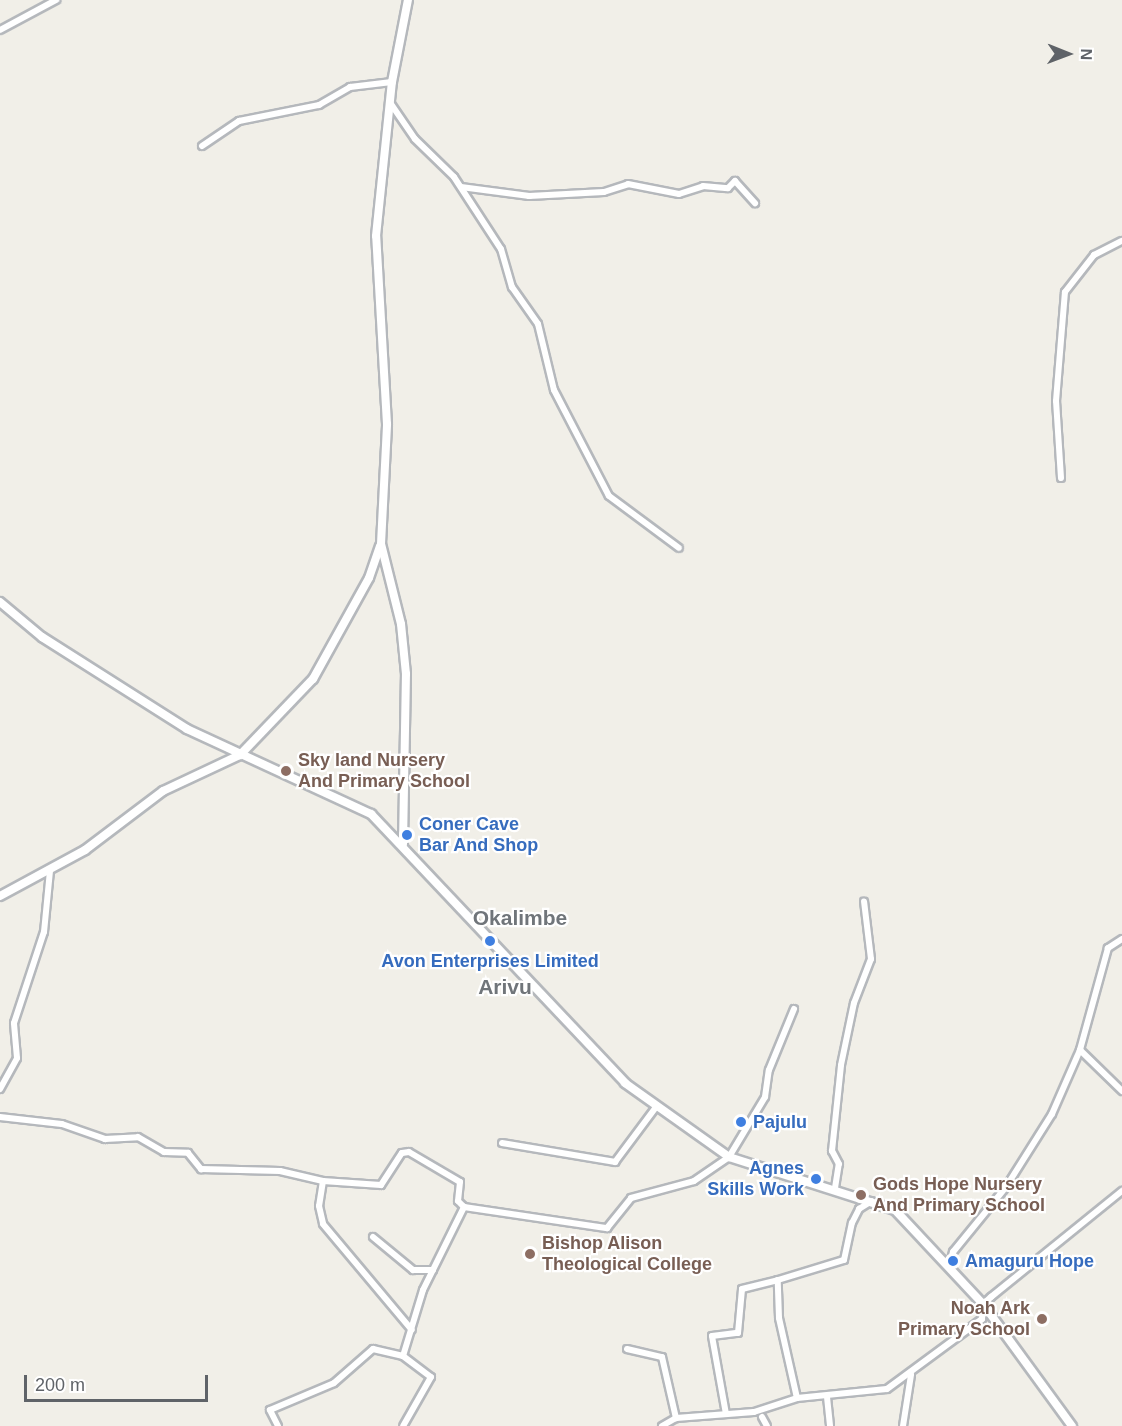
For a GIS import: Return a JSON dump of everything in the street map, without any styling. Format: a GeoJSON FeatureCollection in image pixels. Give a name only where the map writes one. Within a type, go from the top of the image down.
{"type":"FeatureCollection","features":[{"type":"Feature","properties":{"kind":"street"},"geometry":{"type":"LineString","coordinates":[[0,30],[56,0]]}},
{"type":"Feature","properties":{"kind":"street"},"geometry":{"type":"LineString","coordinates":[[0,896],[50,871],[163,791],[240,754],[313,679],[369,578],[381,544],[387,424],[376,236],[392,82],[408,0]]}},
{"type":"Feature","properties":{"kind":"street"},"geometry":{"type":"LineString","coordinates":[[202,146],[239,121],[312,107],[350,87],[392,82]]}},
{"type":"Feature","properties":{"kind":"street"},"geometry":{"type":"LineString","coordinates":[[391,104],[461,187],[501,249],[512,286],[538,324],[554,390],[609,496],[679,548]]}},
{"type":"Feature","properties":{"kind":"street"},"geometry":{"type":"LineString","coordinates":[[461,187],[546,196],[604,192],[628,184],[679,194],[703,186],[728,188],[735,181],[755,203]]}},
{"type":"Feature","properties":{"kind":"street"},"geometry":{"type":"LineString","coordinates":[[1061,478],[1056,401],[1065,292],[1094,255],[1122,241]]}},
{"type":"Feature","properties":{"kind":"street"},"geometry":{"type":"LineString","coordinates":[[381,544],[401,624],[406,674],[403,843]]}},
{"type":"Feature","properties":{"kind":"street"},"geometry":{"type":"LineString","coordinates":[[0,602],[42,637],[130,695],[240,754],[333,794],[371,814],[403,843],[625,1083],[729,1157],[835,1188],[896,1210],[983,1304],[1072,1426]]}},
{"type":"Feature","properties":{"kind":"street"},"geometry":{"type":"LineString","coordinates":[[0,1089],[17,1058],[14,1023],[44,932],[50,871]]}},
{"type":"Feature","properties":{"kind":"street"},"geometry":{"type":"LineString","coordinates":[[835,1188],[839,1166],[832,1151],[841,1065],[854,1003],[871,959],[864,902]]}},
{"type":"Feature","properties":{"kind":"street"},"geometry":{"type":"LineString","coordinates":[[949,1266],[953,1252],[1021,1165],[1052,1113],[1080,1050],[1108,948],[1122,939]]}},
{"type":"Feature","properties":{"kind":"street"},"geometry":{"type":"LineString","coordinates":[[0,1117],[62,1124],[105,1139],[138,1137],[164,1152],[188,1153],[200,1169],[279,1172],[323,1181],[381,1185],[408,1152],[460,1182],[459,1201],[464,1207],[607,1228],[631,1198],[694,1181],[729,1157],[765,1098],[794,1009]]}},
{"type":"Feature","properties":{"kind":"street"},"geometry":{"type":"LineString","coordinates":[[1080,1050],[1122,1091]]}},
{"type":"Feature","properties":{"kind":"street"},"geometry":{"type":"LineString","coordinates":[[502,1143],[615,1162],[656,1107]]}},
{"type":"Feature","properties":{"kind":"street"},"geometry":{"type":"LineString","coordinates":[[323,1181],[319,1206],[323,1224],[412,1329]]}},
{"type":"Feature","properties":{"kind":"street"},"geometry":{"type":"LineString","coordinates":[[662,1426],[676,1418],[763,1410],[797,1398],[884,1390],[911,1374],[982,1319],[983,1304],[1122,1191]]}},
{"type":"Feature","properties":{"kind":"street"},"geometry":{"type":"LineString","coordinates":[[726,1414],[712,1336],[738,1333],[742,1289],[844,1260],[852,1223],[859,1209],[873,1201]]}},
{"type":"Feature","properties":{"kind":"street"},"geometry":{"type":"LineString","coordinates":[[403,1356],[433,1270],[464,1207]]}},
{"type":"Feature","properties":{"kind":"street"},"geometry":{"type":"LineString","coordinates":[[373,1237],[413,1270],[433,1270]]}},
{"type":"Feature","properties":{"kind":"street"},"geometry":{"type":"LineString","coordinates":[[778,1280],[779,1318],[797,1398]]}},
{"type":"Feature","properties":{"kind":"street"},"geometry":{"type":"LineString","coordinates":[[278,1426],[270,1410],[334,1383],[368,1352],[376,1348],[403,1356],[431,1377],[403,1426]]}},
{"type":"Feature","properties":{"kind":"street"},"geometry":{"type":"LineString","coordinates":[[627,1349],[662,1357],[676,1418]]}},
{"type":"Feature","properties":{"kind":"street"},"geometry":{"type":"LineString","coordinates":[[903,1426],[911,1374]]}},
{"type":"Feature","properties":{"kind":"street"},"geometry":{"type":"LineString","coordinates":[[827,1397],[830,1426]]}},
{"type":"Feature","properties":{"kind":"street"},"geometry":{"type":"LineString","coordinates":[[762,1418],[766,1426]]}},
{"type":"Feature","properties":{"kind":"place","name":"Sky land Nursery And Primary School"},"geometry":{"type":"Point","coordinates":[286,771]}},
{"type":"Feature","properties":{"kind":"place","name":"Coner Cave Bar And Shop"},"geometry":{"type":"Point","coordinates":[407,835]}},
{"type":"Feature","properties":{"kind":"place","name":"Avon Enterprises Limited"},"geometry":{"type":"Point","coordinates":[490,941]}},
{"type":"Feature","properties":{"kind":"place","name":"Pajulu"},"geometry":{"type":"Point","coordinates":[741,1122]}},
{"type":"Feature","properties":{"kind":"place","name":"Agnes Skills Work"},"geometry":{"type":"Point","coordinates":[816,1179]}},
{"type":"Feature","properties":{"kind":"place","name":"Gods Hope Nursery And Primary School"},"geometry":{"type":"Point","coordinates":[861,1195]}},
{"type":"Feature","properties":{"kind":"place","name":"Bishop Alison Theological College"},"geometry":{"type":"Point","coordinates":[530,1254]}},
{"type":"Feature","properties":{"kind":"place","name":"Amaguru Hope"},"geometry":{"type":"Point","coordinates":[953,1261]}},
{"type":"Feature","properties":{"kind":"place","name":"Noah Ark Primary School"},"geometry":{"type":"Point","coordinates":[1042,1319]}},
{"type":"Feature","properties":{"kind":"district","name":"Okalimbe"},"geometry":{"type":"Point","coordinates":[520,918]}},
{"type":"Feature","properties":{"kind":"district","name":"Arivu"},"geometry":{"type":"Point","coordinates":[505,987]}}]}
